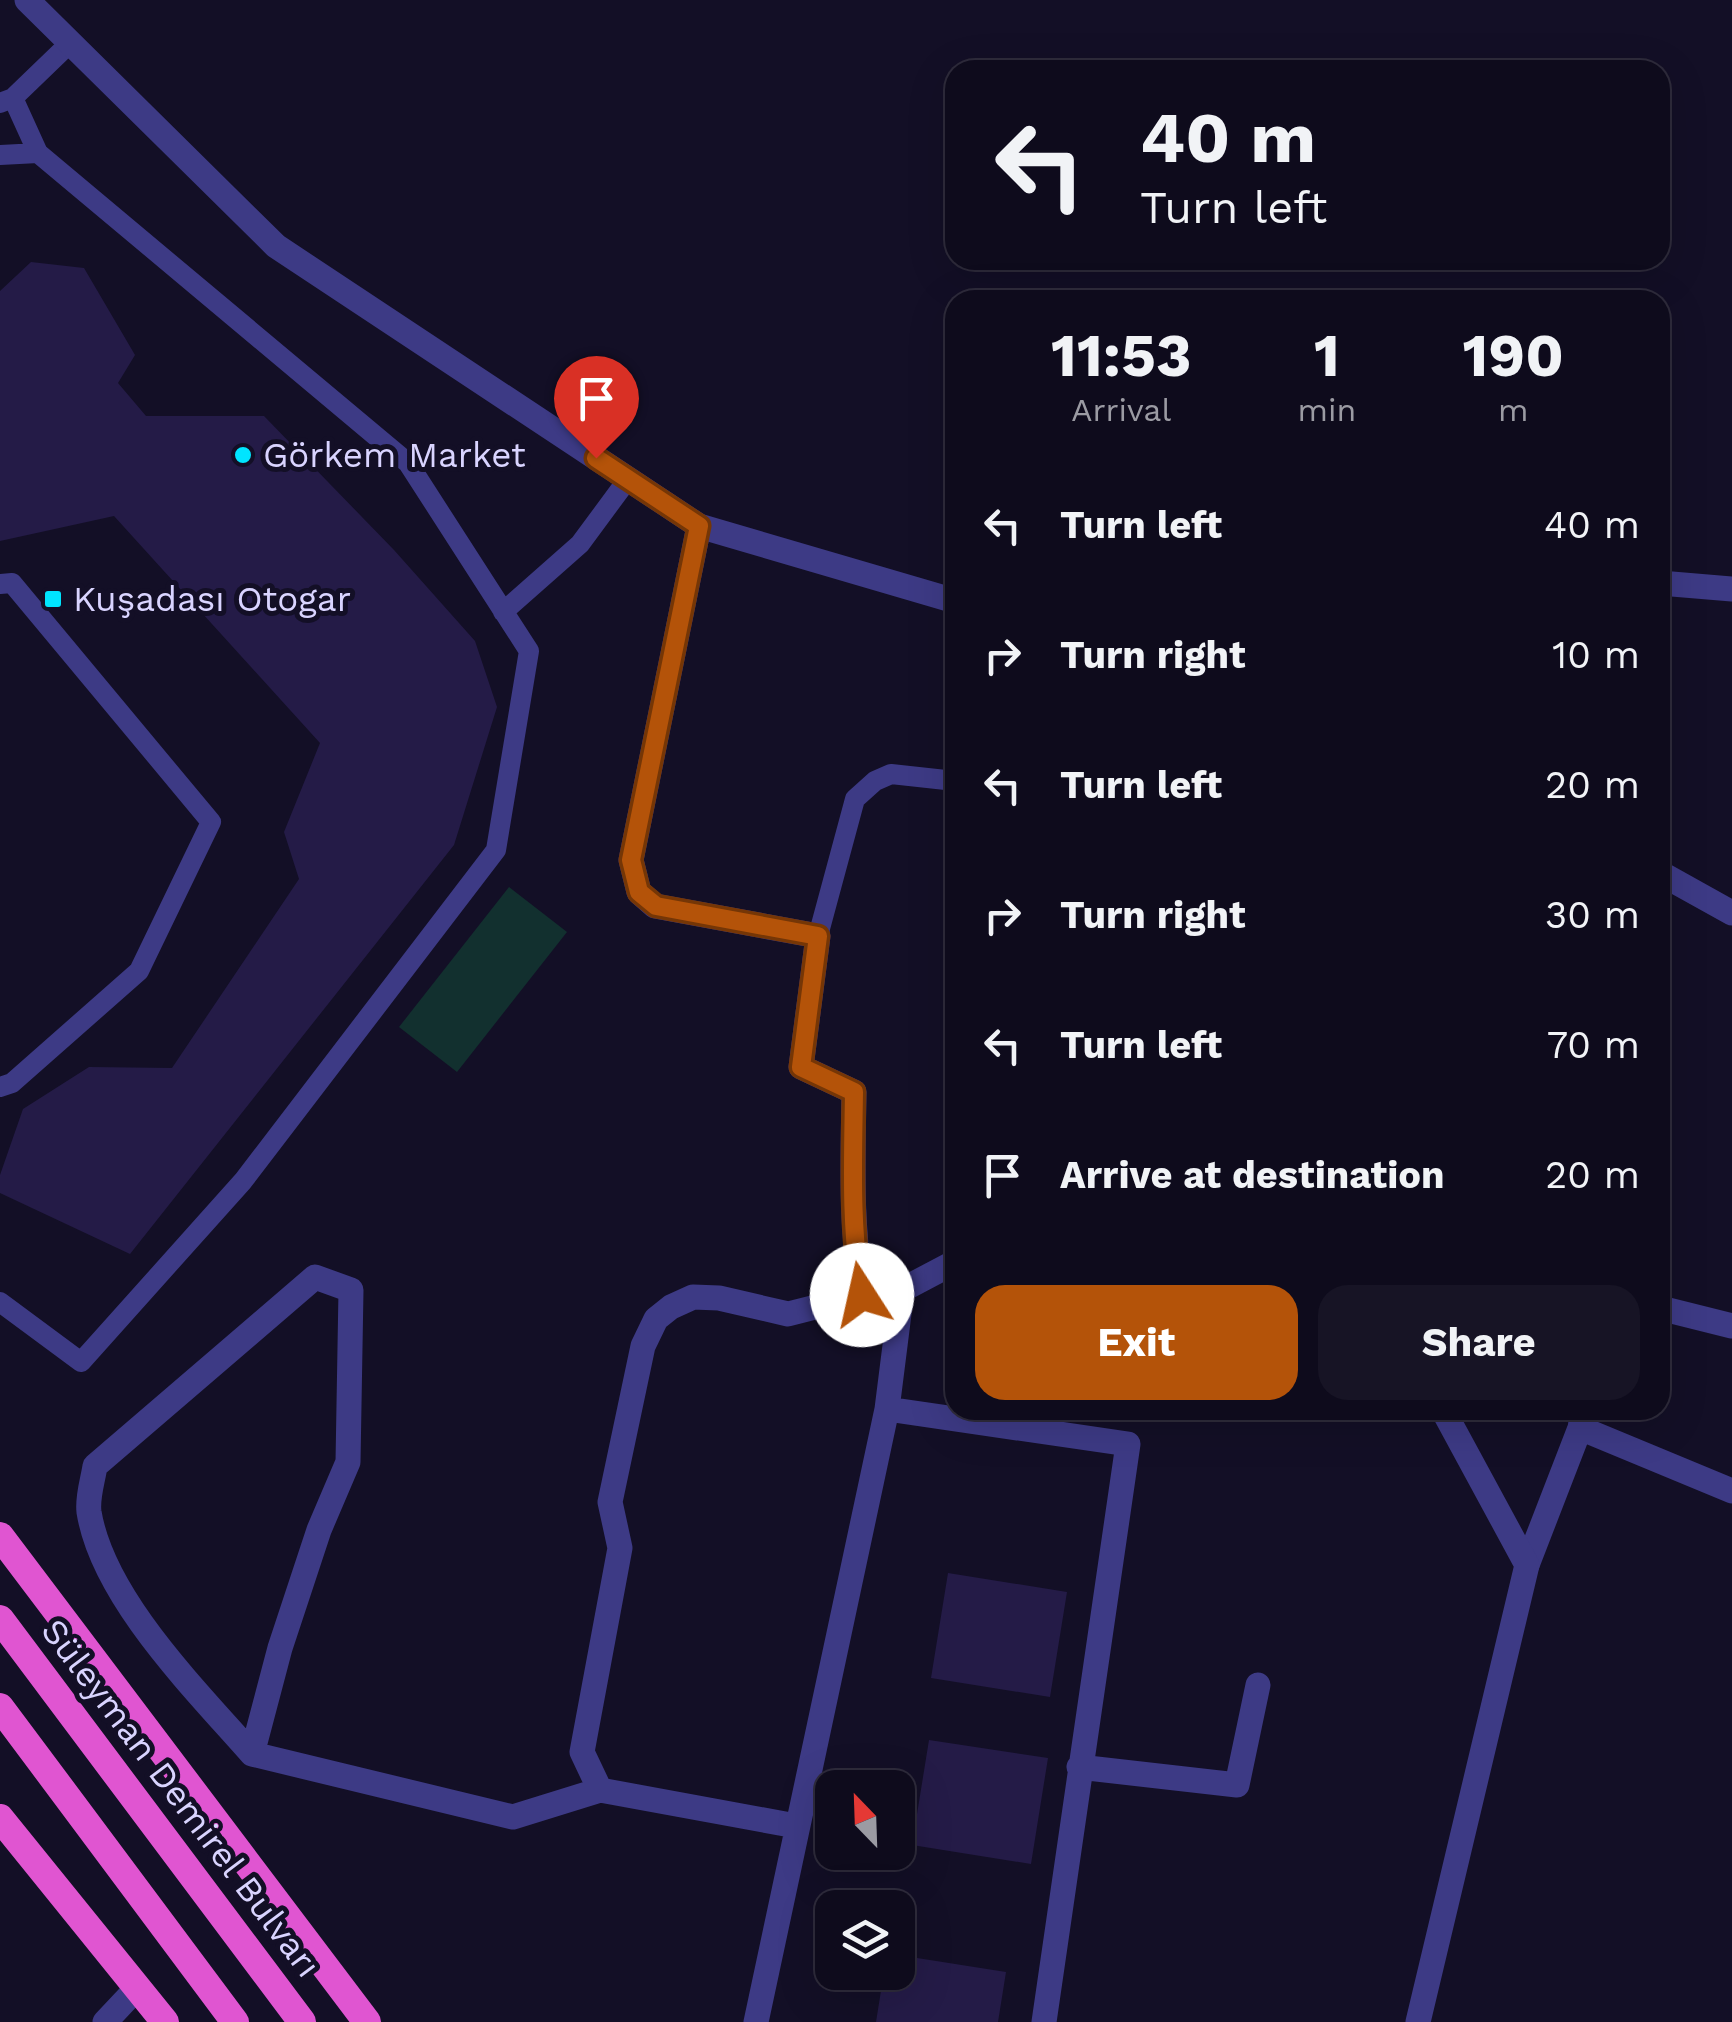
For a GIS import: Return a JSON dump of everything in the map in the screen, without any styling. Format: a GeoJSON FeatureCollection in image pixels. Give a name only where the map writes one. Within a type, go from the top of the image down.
{"type":"FeatureCollection","features":[{"type":"Feature","properties":{"kind":"highway"},"geometry":{"type":"LineString","coordinates":[[0,1536],[368,2022]]}},
{"type":"Feature","properties":{"kind":"highway","name":"Süleyman Demirel Bulvarı"},"geometry":{"type":"LineString","coordinates":[[0,1620],[302,2022]]}},
{"type":"Feature","properties":{"kind":"highway"},"geometry":{"type":"LineString","coordinates":[[0,1707],[235,2022]]}},
{"type":"Feature","properties":{"kind":"highway"},"geometry":{"type":"LineString","coordinates":[[0,1818],[165,2022]]}},
{"type":"Feature","properties":{"kind":"street"},"geometry":{"type":"LineString","coordinates":[[27,0],[276,246],[699,526],[945,598]]}},
{"type":"Feature","properties":{"kind":"street"},"geometry":{"type":"LineString","coordinates":[[699,526],[631,860],[639,892],[656,906],[818,936],[801,1067],[854,1092],[852,1206],[854,1252],[862,1295]]}},
{"type":"Feature","properties":{"kind":"street"},"geometry":{"type":"LineString","coordinates":[[1670,584],[1732,589]]}},
{"type":"Feature","properties":{"kind":"street"},"geometry":{"type":"LineString","coordinates":[[1670,879],[1732,914]]}},
{"type":"Feature","properties":{"kind":"street"},"geometry":{"type":"LineString","coordinates":[[600,1790],[582,1752],[620,1548],[610,1502],[643,1346],[656,1319],[671,1306],[692,1297],[719,1298],[788,1314],[862,1295],[902,1290],[945,1267]]}},
{"type":"Feature","properties":{"kind":"street"},"geometry":{"type":"LineString","coordinates":[[252,1754],[286,1632],[320,1530],[348,1462],[350,1290],[315,1277],[95,1466],[88,1507],[99,1552],[127,1603],[252,1754],[513,1817],[600,1790],[796,1826]]}},
{"type":"Feature","properties":{"kind":"street"},"geometry":{"type":"LineString","coordinates":[[756,2022],[887,1409],[902,1290]]}},
{"type":"Feature","properties":{"kind":"street"},"geometry":{"type":"LineString","coordinates":[[1670,1310],[1732,1326]]}},
{"type":"Feature","properties":{"kind":"street"},"geometry":{"type":"LineString","coordinates":[[887,1409],[945,1417]]}},
{"type":"Feature","properties":{"kind":"street"},"geometry":{"type":"LineString","coordinates":[[963,1420],[1128,1444],[1044,2022]]}},
{"type":"Feature","properties":{"kind":"street"},"geometry":{"type":"LineString","coordinates":[[1448,1420],[1526,1566]]}},
{"type":"Feature","properties":{"kind":"street"},"geometry":{"type":"LineString","coordinates":[[1418,2022],[1526,1566],[1582,1420]]}},
{"type":"Feature","properties":{"kind":"street"},"geometry":{"type":"LineString","coordinates":[[1584,1420],[1732,1491]]}},
{"type":"Feature","properties":{"kind":"street"},"geometry":{"type":"LineString","coordinates":[[1079,1767],[1238,1785],[1258,1686]]}},
{"type":"Feature","properties":{"kind":"street"},"geometry":{"type":"LineString","coordinates":[[104,2022],[137,1988]]}},
{"type":"Feature","properties":{"kind":"lane"},"geometry":{"type":"LineString","coordinates":[[0,1302],[81,1362],[243,1180],[496,850],[529,651],[408,463],[38,153],[7,100],[70,44]]}},
{"type":"Feature","properties":{"kind":"lane"},"geometry":{"type":"LineString","coordinates":[[0,155],[38,153]]}},
{"type":"Feature","properties":{"kind":"lane"},"geometry":{"type":"LineString","coordinates":[[504,612],[580,544],[628,479]]}},
{"type":"Feature","properties":{"kind":"lane"},"geometry":{"type":"LineString","coordinates":[[0,584],[12,582],[210,822],[139,971],[4,1088]]}},
{"type":"Feature","properties":{"kind":"lane"},"geometry":{"type":"LineString","coordinates":[[818,936],[854,799],[875,780],[892,774],[945,780]]}},
{"type":"Feature","properties":{"kind":"green space"},"geometry":{"type":"Polygon","coordinates":[[[509,887],[567,932],[457,1072],[399,1027],[509,887]]]}},
{"type":"Feature","properties":{"kind":"building"},"geometry":{"type":"Polygon","coordinates":[[[31,262],[84,268],[135,355],[118,383],[146,416],[264,416],[394,550],[475,641],[497,707],[454,845],[130,1254],[0,1193],[0,1175],[23,1109],[89,1067],[172,1068],[299,879],[284,832],[320,743],[114,516],[0,541],[0,291],[31,262]]]}},
{"type":"Feature","properties":{"kind":"building"},"geometry":{"type":"Polygon","coordinates":[[[948,1573],[1067,1592],[1050,1697],[931,1678],[948,1573]]]}},
{"type":"Feature","properties":{"kind":"building"},"geometry":{"type":"Polygon","coordinates":[[[929,1740],[1048,1758],[1031,1864],[915,1845],[929,1740]]]}},
{"type":"Feature","properties":{"kind":"building"},"geometry":{"type":"Polygon","coordinates":[[[915,1958],[1006,1972],[998,2022],[876,2022],[881,1990],[915,1990],[915,1958]]]}},
{"type":"Feature","properties":{"kind":"place","name":"Görkem Market"},"geometry":{"type":"Point","coordinates":[243,455]}},
{"type":"Feature","properties":{"kind":"place","name":"Kuşadası Otogar"},"geometry":{"type":"Point","coordinates":[53,599]}},
{"type":"Feature","properties":{"kind":"route"},"geometry":{"type":"LineString","coordinates":[[596,458],[699,526],[631,860],[639,892],[656,906],[688,914],[818,936],[801,1067],[854,1092],[852,1206],[854,1252],[862,1295]]}}]}
